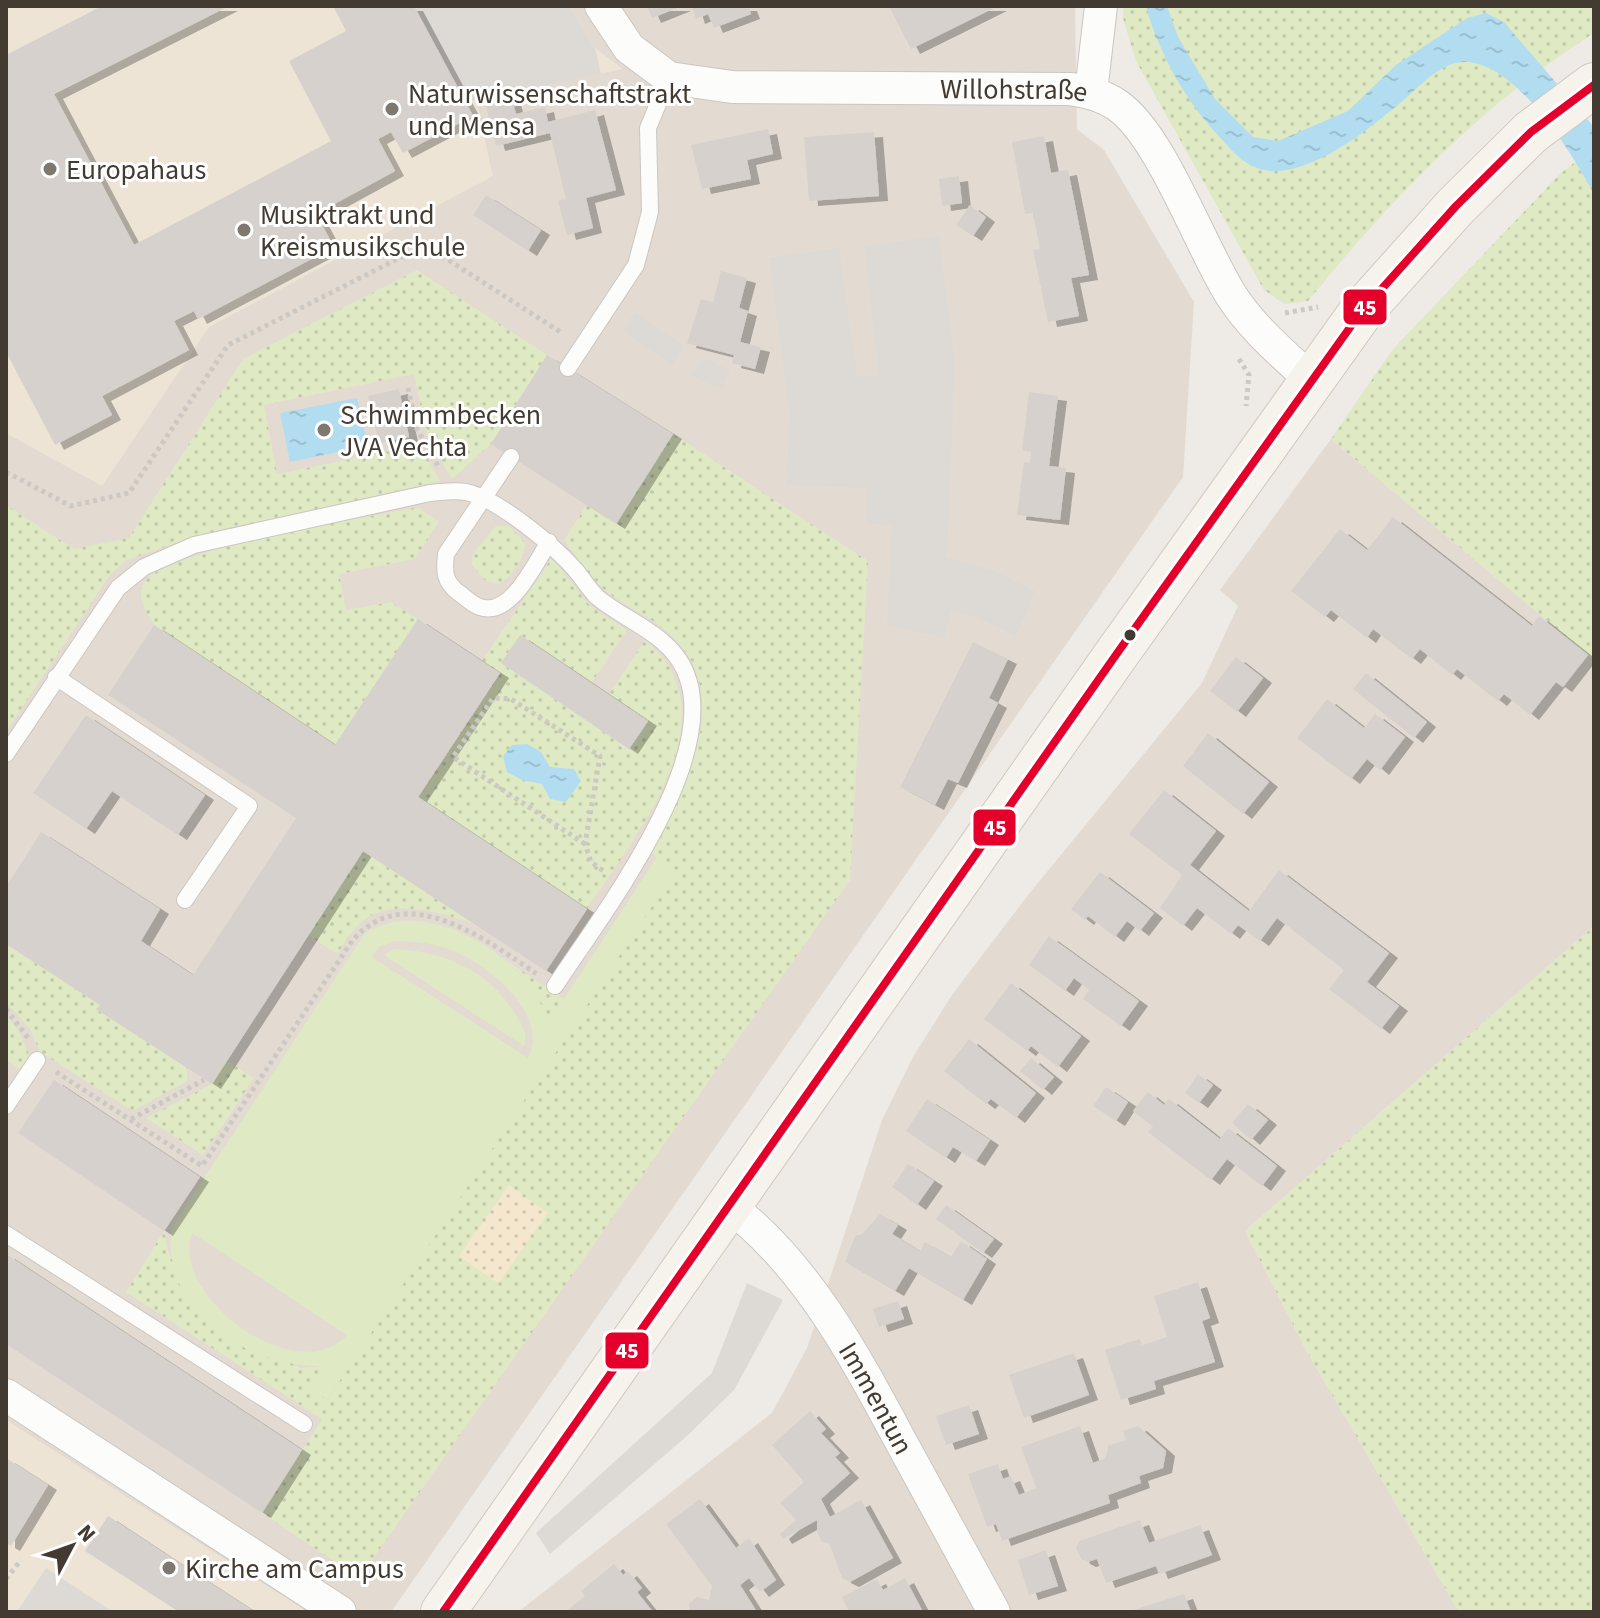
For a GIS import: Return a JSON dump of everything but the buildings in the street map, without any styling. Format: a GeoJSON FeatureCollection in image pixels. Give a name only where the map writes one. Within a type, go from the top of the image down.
{"type":"FeatureCollection","features":[{"type":"Feature","properties":{"kind":"main road"},"geometry":{"type":"LineString","coordinates":[[443,1612],[1361,312],[1456,206],[1531,132],[1589,89]]}},
{"type":"Feature","properties":{"kind":"street","name":"Willohstraße"},"geometry":{"type":"LineString","coordinates":[[601,6],[629,48],[669,78],[732,87],[1091,92],[1118,105],[1143,131],[1231,294],[1258,330],[1311,380]]}},
{"type":"Feature","properties":{"kind":"street"},"geometry":{"type":"LineString","coordinates":[[1091,92],[1101,6]]}},
{"type":"Feature","properties":{"kind":"street","name":"Immentun"},"geometry":{"type":"LineString","coordinates":[[729,1206],[762,1231],[828,1316],[862,1370],[994,1612]]}},
{"type":"Feature","properties":{"kind":"street"},"geometry":{"type":"LineString","coordinates":[[6,1395],[340,1612]]}},
{"type":"Feature","properties":{"kind":"lane"},"geometry":{"type":"LineString","coordinates":[[568,368],[636,265],[650,212],[648,128],[669,78]]}},
{"type":"Feature","properties":{"kind":"lane"},"geometry":{"type":"LineString","coordinates":[[511,457],[446,554],[443,573],[452,588],[479,607],[495,609],[511,599],[549,542]]}},
{"type":"Feature","properties":{"kind":"lane"},"geometry":{"type":"LineString","coordinates":[[6,754],[118,588],[168,554],[194,545],[452,491],[483,498],[549,542],[596,596],[664,642],[680,661],[689,683],[691,734],[684,769],[642,853],[555,986]]}},
{"type":"Feature","properties":{"kind":"lane"},"geometry":{"type":"LineString","coordinates":[[56,677],[249,806],[185,900]]}},
{"type":"Feature","properties":{"kind":"lane"},"geometry":{"type":"LineString","coordinates":[[6,1106],[37,1060]]}},
{"type":"Feature","properties":{"kind":"lane"},"geometry":{"type":"LineString","coordinates":[[6,1234],[304,1424]]}},
{"type":"Feature","properties":{"kind":"path"},"geometry":{"type":"LineString","coordinates":[[6,472],[71,506],[129,493],[228,345],[425,245],[582,347]]}},
{"type":"Feature","properties":{"kind":"path"},"geometry":{"type":"LineString","coordinates":[[1244,419],[1249,375],[1229,344],[1258,330]]}},
{"type":"Feature","properties":{"kind":"path"},"geometry":{"type":"LineString","coordinates":[[408,388],[417,429],[452,491]]}},
{"type":"Feature","properties":{"kind":"path"},"geometry":{"type":"LineString","coordinates":[[585,844],[453,757],[493,698],[511,699],[600,756],[585,844],[591,862],[623,884]]}},
{"type":"Feature","properties":{"kind":"path"},"geometry":{"type":"LineString","coordinates":[[6,1009],[23,1029],[37,1060],[202,1166],[352,941],[375,921],[398,916],[435,916],[466,927],[555,986]]}},
{"type":"Feature","properties":{"kind":"path"},"geometry":{"type":"LineString","coordinates":[[130,1120],[204,1080]]}},
{"type":"Feature","properties":{"kind":"path"},"geometry":{"type":"LineString","coordinates":[[6,1579],[21,1560]]}},
{"type":"Feature","properties":{"kind":"shaded area"},"geometry":{"type":"Polygon","coordinates":[[[6,6],[1075,6],[1077,129],[1104,150],[1194,302],[1183,477],[391,1612],[6,1612],[6,6]]]}},
{"type":"Feature","properties":{"kind":"shaded area"},"geometry":{"type":"Polygon","coordinates":[[[6,6],[568,6],[595,48],[623,69],[476,100],[493,176],[209,327],[102,486],[6,433],[6,6]]]}},
{"type":"Feature","properties":{"kind":"shaded area"},"geometry":{"type":"Polygon","coordinates":[[[414,6],[568,6],[595,48],[601,74],[466,102],[414,6]]]}},
{"type":"Feature","properties":{"kind":"shaded area"},"geometry":{"type":"Polygon","coordinates":[[[939,236],[955,362],[947,558],[995,571],[1035,591],[1016,636],[978,618],[951,611],[945,638],[887,625],[892,526],[866,523],[867,488],[787,485],[789,413],[769,258],[839,248],[857,376],[879,375],[864,246],[939,236]]]}},
{"type":"Feature","properties":{"kind":"shaded area"},"geometry":{"type":"Polygon","coordinates":[[[635,312],[684,346],[672,365],[622,331],[635,312]]]}},
{"type":"Feature","properties":{"kind":"shaded area"},"geometry":{"type":"Polygon","coordinates":[[[703,358],[730,370],[722,389],[691,376],[703,358]]]}},
{"type":"Feature","properties":{"kind":"shaded area"},"geometry":{"type":"Polygon","coordinates":[[[1331,439],[1594,660],[1594,926],[1245,1231],[1306,1350],[1459,1612],[518,1612],[772,1413],[807,1348],[882,1120],[913,1057],[952,995],[1028,895],[1202,683],[1238,606],[1220,590],[1331,439]]]}},
{"type":"Feature","properties":{"kind":"shaded area"},"geometry":{"type":"Polygon","coordinates":[[[747,1283],[783,1300],[734,1390],[687,1436],[550,1554],[536,1533],[712,1373],[747,1283]]]}},
{"type":"Feature","properties":{"kind":"shaded area"},"geometry":{"type":"Polygon","coordinates":[[[6,1420],[308,1612],[6,1612],[6,1420]]]}},
{"type":"Feature","properties":{"kind":"shaded area"},"geometry":{"type":"Polygon","coordinates":[[[46,1568],[113,1612],[17,1612],[46,1568]]]}},
{"type":"Feature","properties":{"kind":"green space"},"geometry":{"type":"Polygon","coordinates":[[[1123,6],[1594,6],[1594,33],[1514,90],[1440,155],[1372,226],[1308,301],[1285,304],[1264,290],[1136,61],[1123,18],[1123,6]]]}},
{"type":"Feature","properties":{"kind":"green space"},"geometry":{"type":"Polygon","coordinates":[[[1594,147],[1594,660],[1331,439],[1393,349],[1560,174],[1594,147]]]}},
{"type":"Feature","properties":{"kind":"green space"},"geometry":{"type":"Polygon","coordinates":[[[417,270],[547,355],[491,444],[452,479],[427,436],[414,374],[264,405],[277,474],[420,445],[440,481],[196,536],[127,560],[109,576],[6,732],[6,505],[74,549],[129,538],[243,359],[417,270]]]}},
{"type":"Feature","properties":{"kind":"green space"},"geometry":{"type":"Polygon","coordinates":[[[673,434],[868,561],[850,880],[365,1570],[352,1573],[262,1513],[322,1419],[126,1292],[164,1231],[168,1251],[200,1315],[301,1368],[326,1366],[312,1389],[328,1400],[657,857],[652,853],[690,769],[699,739],[702,709],[699,680],[687,653],[664,629],[598,584],[564,540],[587,505],[673,434]]]}},
{"type":"Feature","properties":{"kind":"green space"},"geometry":{"type":"Polygon","coordinates":[[[418,507],[439,522],[415,559],[339,574],[346,610],[391,602],[418,619],[335,745],[154,625],[142,603],[141,591],[146,580],[164,568],[193,557],[273,536],[418,507]]]}},
{"type":"Feature","properties":{"kind":"green space"},"geometry":{"type":"Polygon","coordinates":[[[496,526],[509,526],[525,543],[517,566],[499,584],[486,581],[472,565],[473,554],[496,526]]]}},
{"type":"Feature","properties":{"kind":"green space"},"geometry":{"type":"Polygon","coordinates":[[[552,558],[589,605],[627,630],[592,682],[520,635],[501,663],[629,749],[648,721],[609,694],[645,640],[671,670],[681,703],[679,739],[668,776],[629,847],[587,909],[418,797],[500,673],[482,661],[552,558]]]}},
{"type":"Feature","properties":{"kind":"green space"},"geometry":{"type":"Polygon","coordinates":[[[363,851],[474,924],[431,911],[385,910],[359,924],[337,954],[308,935],[363,851]]]}},
{"type":"Feature","properties":{"kind":"green space"},"geometry":{"type":"Polygon","coordinates":[[[657,857],[676,870],[327,1400],[312,1389],[326,1366],[297,1365],[268,1358],[216,1330],[195,1309],[180,1285],[172,1257],[172,1227],[365,933],[384,924],[405,921],[426,922],[467,935],[504,959],[519,973],[551,1019],[657,857]],[[393,941],[379,947],[372,957],[528,1058],[533,1042],[531,1025],[524,1009],[513,994],[484,968],[439,946],[393,941]],[[192,1233],[190,1258],[200,1284],[218,1308],[242,1329],[270,1344],[299,1351],[325,1349],[347,1335],[192,1233]]]}},
{"type":"Feature","properties":{"kind":"green space"},"geometry":{"type":"Polygon","coordinates":[[[1594,926],[1594,1612],[1459,1612],[1306,1350],[1245,1231],[1594,926]]]}},
{"type":"Feature","properties":{"kind":"green space"},"geometry":{"type":"Polygon","coordinates":[[[6,944],[100,1005],[97,1010],[187,1068],[187,1081],[133,1111],[40,1052],[30,1029],[6,1002],[6,944]]]}},
{"type":"Feature","properties":{"kind":"green space"},"geometry":{"type":"Polygon","coordinates":[[[394,949],[431,954],[480,976],[506,1001],[517,1017],[525,1035],[524,1046],[384,955],[394,949]]]}},
{"type":"Feature","properties":{"kind":"green space"},"geometry":{"type":"Polygon","coordinates":[[[500,956],[564,999],[551,1020],[521,974],[500,956]]]}},
{"type":"Feature","properties":{"kind":"green space"},"geometry":{"type":"Polygon","coordinates":[[[6,1016],[18,1030],[30,1056],[20,1070],[6,1060],[6,1016]]]}},
{"type":"Feature","properties":{"kind":"green space"},"geometry":{"type":"Polygon","coordinates":[[[226,1060],[254,1078],[203,1155],[146,1118],[212,1084],[226,1060]]]}},
{"type":"Feature","properties":{"kind":"sand"},"geometry":{"type":"Polygon","coordinates":[[[509,1185],[548,1213],[498,1283],[459,1256],[509,1185]]]}},
{"type":"Feature","properties":{"kind":"water"},"geometry":{"type":"Polygon","coordinates":[[[1146,6],[1167,6],[1178,37],[1215,99],[1253,137],[1278,141],[1348,111],[1396,65],[1467,18],[1486,13],[1504,22],[1594,127],[1594,194],[1558,135],[1524,94],[1486,67],[1467,62],[1449,65],[1434,74],[1375,123],[1316,161],[1275,171],[1257,168],[1235,153],[1183,90],[1165,56],[1146,6]]]}},
{"type":"Feature","properties":{"kind":"water","name":"Schwimmbecken JVA Vechta"},"geometry":{"type":"Polygon","coordinates":[[[357,398],[368,446],[290,462],[280,413],[357,398]]]}},
{"type":"Feature","properties":{"kind":"water"},"geometry":{"type":"Polygon","coordinates":[[[527,744],[541,752],[550,767],[574,769],[581,781],[566,802],[550,799],[542,784],[522,780],[507,772],[503,756],[512,745],[527,744]]]}},
{"type":"Feature","properties":{"kind":"transit line","name":"45"},"geometry":{"type":"LineString","coordinates":[[443,1612],[1361,312],[1456,206],[1531,132],[1594,85]]}},
{"type":"Feature","properties":{"kind":"place","name":"Naturwissenschaftstrakt und Mensa"},"geometry":{"type":"Point","coordinates":[392,109]}},
{"type":"Feature","properties":{"kind":"place","name":"Europahaus"},"geometry":{"type":"Point","coordinates":[50,169]}},
{"type":"Feature","properties":{"kind":"place","name":"Musiktrakt und Kreismusikschule"},"geometry":{"type":"Point","coordinates":[244,230]}},
{"type":"Feature","properties":{"kind":"place","name":"Schwimmbecken JVA Vechta"},"geometry":{"type":"Point","coordinates":[324,430]}},
{"type":"Feature","properties":{"kind":"place","name":"Kirche am Campus"},"geometry":{"type":"Point","coordinates":[169,1568]}}]}
